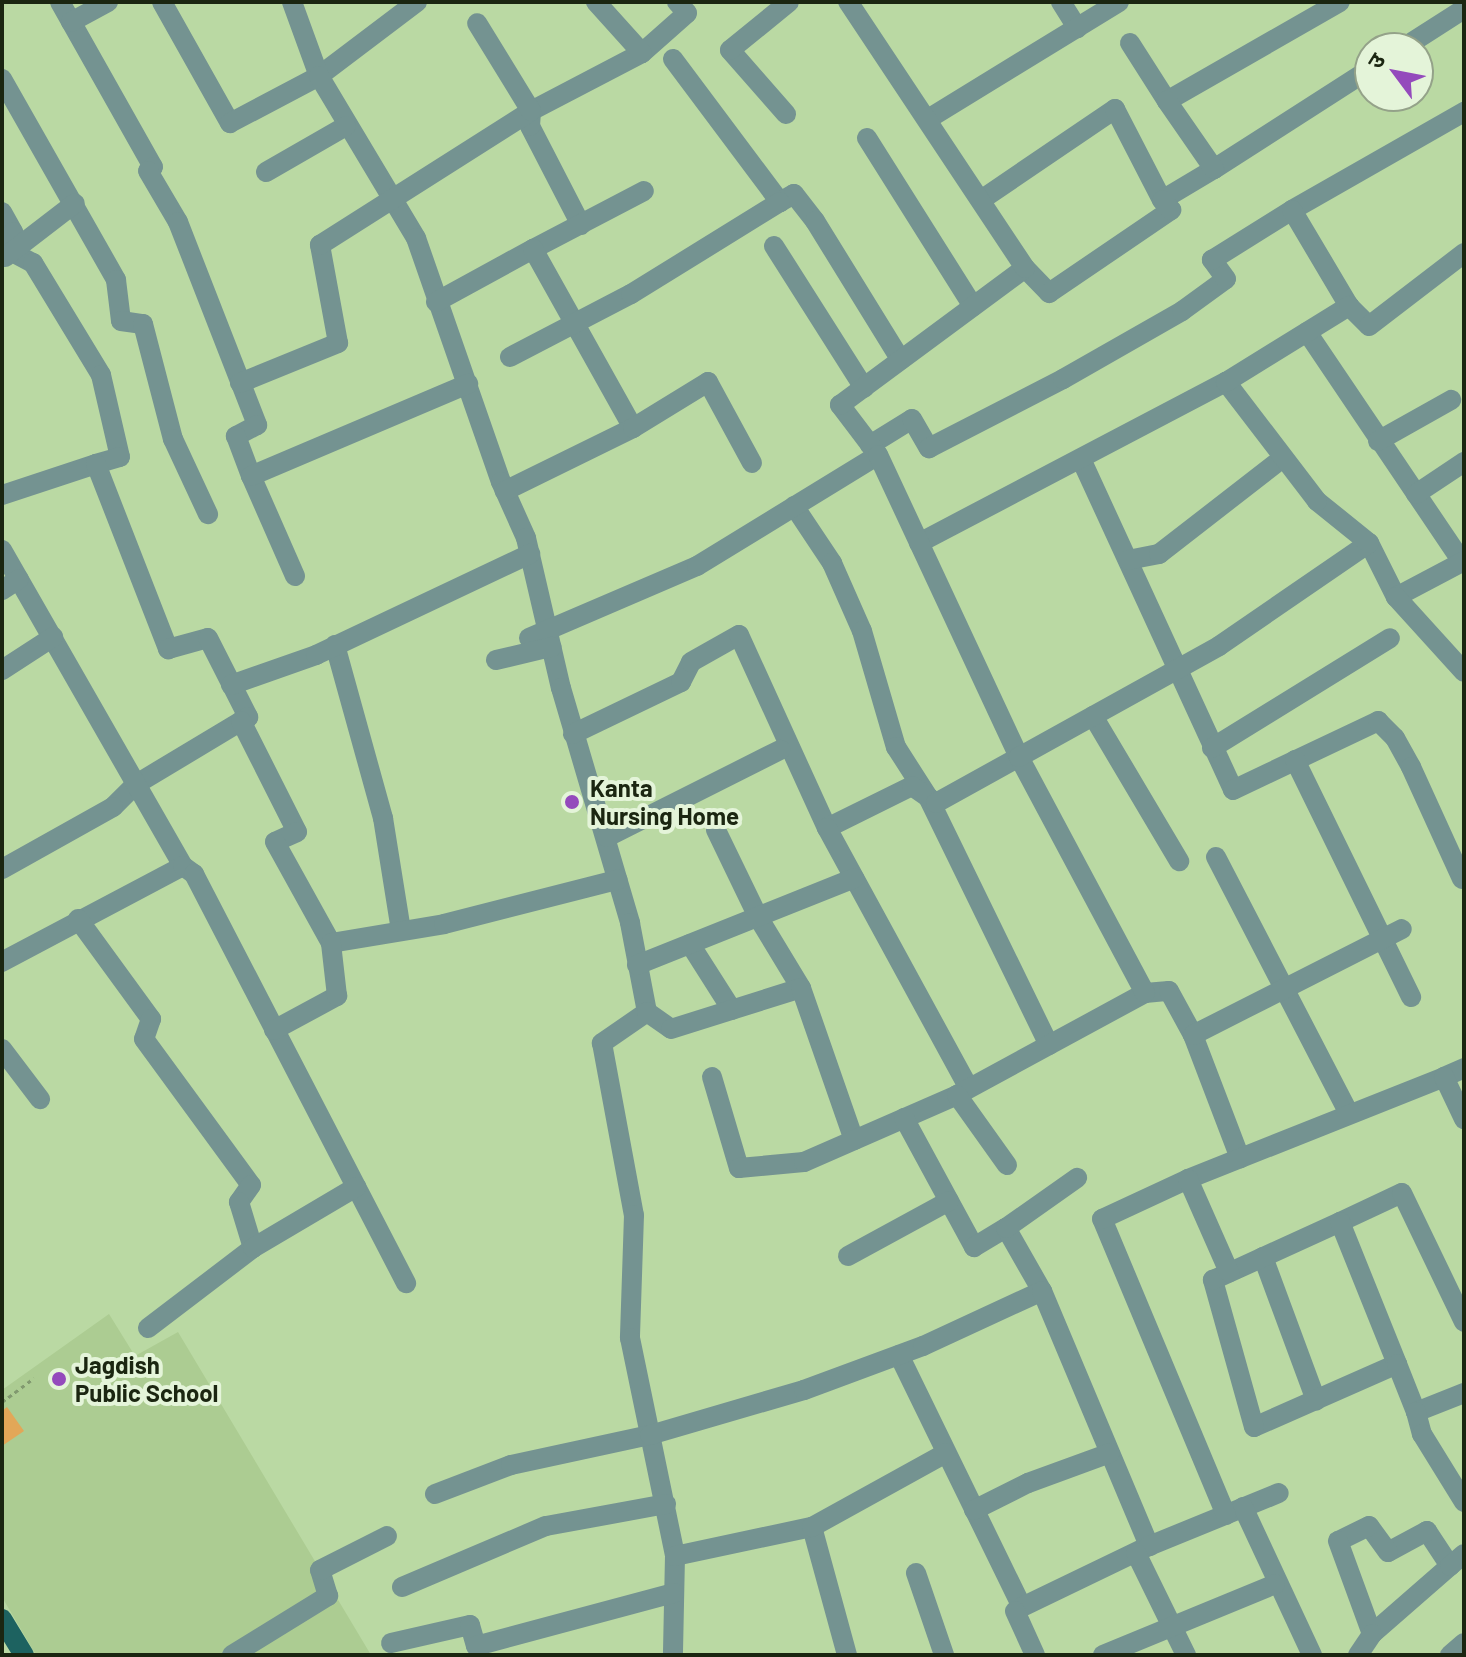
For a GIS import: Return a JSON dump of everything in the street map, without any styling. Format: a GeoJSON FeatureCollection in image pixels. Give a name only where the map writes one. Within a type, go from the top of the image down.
{"type":"FeatureCollection","features":[{"type":"Feature","properties":{"kind":"main road"},"geometry":{"type":"LineString","coordinates":[[2,1619],[24,1655]]}},
{"type":"Feature","properties":{"kind":"street"},"geometry":{"type":"LineString","coordinates":[[60,2],[153,167],[148,171],[178,222],[257,425],[236,436],[295,576]]}},
{"type":"Feature","properties":{"kind":"street"},"geometry":{"type":"LineString","coordinates":[[71,22],[108,2]]}},
{"type":"Feature","properties":{"kind":"street"},"geometry":{"type":"LineString","coordinates":[[162,2],[230,123],[319,76],[417,2]]}},
{"type":"Feature","properties":{"kind":"street"},"geometry":{"type":"LineString","coordinates":[[292,2],[319,76],[346,126],[416,238],[436,302],[530,554],[543,639],[607,837],[647,1012],[671,1029],[801,988]]}},
{"type":"Feature","properties":{"kind":"street"},"geometry":{"type":"LineString","coordinates":[[596,2],[642,53]]}},
{"type":"Feature","properties":{"kind":"street"},"geometry":{"type":"LineString","coordinates":[[786,114],[730,50],[789,2]]}},
{"type":"Feature","properties":{"kind":"street"},"geometry":{"type":"LineString","coordinates":[[848,2],[1025,268],[1049,293],[1171,210],[1162,200],[1115,109],[981,200]]}},
{"type":"Feature","properties":{"kind":"street"},"geometry":{"type":"LineString","coordinates":[[1061,2],[1077,28]]}},
{"type":"Feature","properties":{"kind":"street"},"geometry":{"type":"LineString","coordinates":[[928,119],[1119,2]]}},
{"type":"Feature","properties":{"kind":"street"},"geometry":{"type":"LineString","coordinates":[[1167,101],[1328,5]]}},
{"type":"Feature","properties":{"kind":"street"},"geometry":{"type":"LineString","coordinates":[[240,383],[338,343],[320,245],[531,111],[642,53],[688,6]]}},
{"type":"Feature","properties":{"kind":"street"},"geometry":{"type":"LineString","coordinates":[[1428,32],[1464,9]]}},
{"type":"Feature","properties":{"kind":"street"},"geometry":{"type":"LineString","coordinates":[[477,23],[531,111],[530,126],[581,225]]}},
{"type":"Feature","properties":{"kind":"street"},"geometry":{"type":"LineString","coordinates":[[1130,43],[1214,169]]}},
{"type":"Feature","properties":{"kind":"street"},"geometry":{"type":"LineString","coordinates":[[673,59],[780,202]]}},
{"type":"Feature","properties":{"kind":"street"},"geometry":{"type":"LineString","coordinates":[[2,79],[116,280],[121,321],[143,324],[173,439],[208,514]]}},
{"type":"Feature","properties":{"kind":"street"},"geometry":{"type":"LineString","coordinates":[[1162,200],[1354,79]]}},
{"type":"Feature","properties":{"kind":"street"},"geometry":{"type":"LineString","coordinates":[[496,660],[697,566],[794,506],[874,450],[912,419],[929,448],[1063,379],[1182,311],[1226,279],[1212,260],[1292,210],[1464,112]]}},
{"type":"Feature","properties":{"kind":"street"},"geometry":{"type":"LineString","coordinates":[[266,172],[346,126]]}},
{"type":"Feature","properties":{"kind":"street"},"geometry":{"type":"LineString","coordinates":[[867,138],[973,306]]}},
{"type":"Feature","properties":{"kind":"street"},"geometry":{"type":"LineString","coordinates":[[436,302],[644,191]]}},
{"type":"Feature","properties":{"kind":"street"},"geometry":{"type":"LineString","coordinates":[[510,357],[631,294],[794,194],[815,221],[901,360]]}},
{"type":"Feature","properties":{"kind":"street"},"geometry":{"type":"LineString","coordinates":[[7,255],[75,203]]}},
{"type":"Feature","properties":{"kind":"street"},"geometry":{"type":"LineString","coordinates":[[1292,210],[1349,306],[1369,326],[1464,253]]}},
{"type":"Feature","properties":{"kind":"street"},"geometry":{"type":"LineString","coordinates":[[2,212],[13,232],[7,255]]}},
{"type":"Feature","properties":{"kind":"street"},"geometry":{"type":"LineString","coordinates":[[774,246],[864,388]]}},
{"type":"Feature","properties":{"kind":"street"},"geometry":{"type":"LineString","coordinates":[[533,249],[633,428]]}},
{"type":"Feature","properties":{"kind":"street"},"geometry":{"type":"LineString","coordinates":[[2,495],[120,457],[101,375],[33,263],[7,255]]}},
{"type":"Feature","properties":{"kind":"street"},"geometry":{"type":"LineString","coordinates":[[1025,268],[840,405],[874,450],[1019,757],[1145,993]]}},
{"type":"Feature","properties":{"kind":"street"},"geometry":{"type":"LineString","coordinates":[[919,543],[1226,382],[1349,306]]}},
{"type":"Feature","properties":{"kind":"street"},"geometry":{"type":"LineString","coordinates":[[1307,332],[1378,441],[1463,562],[1396,597]]}},
{"type":"Feature","properties":{"kind":"street"},"geometry":{"type":"LineString","coordinates":[[505,491],[633,428],[708,382],[752,463]]}},
{"type":"Feature","properties":{"kind":"street"},"geometry":{"type":"LineString","coordinates":[[1226,382],[1317,501],[1369,543],[1396,597],[1464,672]]}},
{"type":"Feature","properties":{"kind":"street"},"geometry":{"type":"LineString","coordinates":[[251,476],[468,384]]}},
{"type":"Feature","properties":{"kind":"street"},"geometry":{"type":"LineString","coordinates":[[1378,441],[1451,400]]}},
{"type":"Feature","properties":{"kind":"street"},"geometry":{"type":"LineString","coordinates":[[1081,459],[1175,671],[1233,790],[1378,721],[1395,738],[1411,767],[1463,880]]}},
{"type":"Feature","properties":{"kind":"street"},"geometry":{"type":"LineString","coordinates":[[1416,494],[1464,462]]}},
{"type":"Feature","properties":{"kind":"street"},"geometry":{"type":"LineString","coordinates":[[2,869],[113,807],[135,785],[248,717],[208,638],[168,649],[96,464]]}},
{"type":"Feature","properties":{"kind":"street"},"geometry":{"type":"LineString","coordinates":[[1128,560],[1159,554],[1275,464]]}},
{"type":"Feature","properties":{"kind":"street"},"geometry":{"type":"LineString","coordinates":[[794,506],[832,563],[862,631],[896,747],[928,797],[1049,1045]]}},
{"type":"Feature","properties":{"kind":"street"},"geometry":{"type":"LineString","coordinates":[[827,828],[912,786],[936,803],[1175,671],[1369,543]]}},
{"type":"Feature","properties":{"kind":"street"},"geometry":{"type":"LineString","coordinates":[[2,550],[11,585],[53,637],[183,866],[194,874],[406,1283]]}},
{"type":"Feature","properties":{"kind":"street"},"geometry":{"type":"LineString","coordinates":[[231,685],[335,645],[530,554]]}},
{"type":"Feature","properties":{"kind":"street"},"geometry":{"type":"LineString","coordinates":[[573,734],[681,682],[691,662],[739,635],[827,828],[963,1091],[1007,1165]]}},
{"type":"Feature","properties":{"kind":"street"},"geometry":{"type":"LineString","coordinates":[[2,670],[53,637]]}},
{"type":"Feature","properties":{"kind":"street"},"geometry":{"type":"LineString","coordinates":[[1212,748],[1390,638]]}},
{"type":"Feature","properties":{"kind":"street"},"geometry":{"type":"LineString","coordinates":[[335,645],[383,818],[401,931]]}},
{"type":"Feature","properties":{"kind":"street"},"geometry":{"type":"LineString","coordinates":[[1093,716],[1179,861]]}},
{"type":"Feature","properties":{"kind":"street"},"geometry":{"type":"LineString","coordinates":[[241,721],[297,832],[275,842],[331,943],[337,996],[274,1030]]}},
{"type":"Feature","properties":{"kind":"street"},"geometry":{"type":"LineString","coordinates":[[607,837],[780,750]]}},
{"type":"Feature","properties":{"kind":"street"},"geometry":{"type":"LineString","coordinates":[[1295,760],[1411,997]]}},
{"type":"Feature","properties":{"kind":"street"},"geometry":{"type":"LineString","coordinates":[[716,830],[758,917],[801,988],[854,1140]]}},
{"type":"Feature","properties":{"kind":"street"},"geometry":{"type":"LineString","coordinates":[[1216,857],[1349,1114]]}},
{"type":"Feature","properties":{"kind":"street"},"geometry":{"type":"LineString","coordinates":[[2,962],[183,866]]}},
{"type":"Feature","properties":{"kind":"street"},"geometry":{"type":"LineString","coordinates":[[637,965],[854,878]]}},
{"type":"Feature","properties":{"kind":"street"},"geometry":{"type":"LineString","coordinates":[[331,943],[401,931],[617,880]]}},
{"type":"Feature","properties":{"kind":"street"},"geometry":{"type":"LineString","coordinates":[[78,919],[151,1019],[144,1039],[251,1185],[239,1202],[253,1248]]}},
{"type":"Feature","properties":{"kind":"street"},"geometry":{"type":"LineString","coordinates":[[1193,1035],[1402,929]]}},
{"type":"Feature","properties":{"kind":"street"},"geometry":{"type":"LineString","coordinates":[[690,944],[732,1010]]}},
{"type":"Feature","properties":{"kind":"street"},"geometry":{"type":"LineString","coordinates":[[712,1077],[739,1168],[804,1162],[963,1091],[1145,993],[1169,991],[1193,1035],[1240,1158]]}},
{"type":"Feature","properties":{"kind":"street"},"geometry":{"type":"LineString","coordinates":[[647,1012],[602,1043],[634,1215],[630,1338],[675,1556],[673,1655]]}},
{"type":"Feature","properties":{"kind":"street"},"geometry":{"type":"LineString","coordinates":[[2,1049],[40,1099]]}},
{"type":"Feature","properties":{"kind":"street"},"geometry":{"type":"LineString","coordinates":[[1312,1655],[1235,1511],[1102,1219],[1188,1179],[1464,1068]]}},
{"type":"Feature","properties":{"kind":"street"},"geometry":{"type":"LineString","coordinates":[[1444,1077],[1464,1119]]}},
{"type":"Feature","properties":{"kind":"street"},"geometry":{"type":"LineString","coordinates":[[904,1118],[974,1247],[1077,1178]]}},
{"type":"Feature","properties":{"kind":"street"},"geometry":{"type":"LineString","coordinates":[[1188,1179],[1229,1272]]}},
{"type":"Feature","properties":{"kind":"street"},"geometry":{"type":"LineString","coordinates":[[148,1328],[253,1248],[356,1187]]}},
{"type":"Feature","properties":{"kind":"street"},"geometry":{"type":"LineString","coordinates":[[1397,1364],[1254,1427],[1213,1280],[1402,1193],[1464,1322]]}},
{"type":"Feature","properties":{"kind":"street"},"geometry":{"type":"LineString","coordinates":[[848,1256],[949,1201]]}},
{"type":"Feature","properties":{"kind":"street"},"geometry":{"type":"LineString","coordinates":[[1340,1222],[1422,1434],[1464,1502]]}},
{"type":"Feature","properties":{"kind":"street"},"geometry":{"type":"LineString","coordinates":[[1006,1228],[1042,1291],[1110,1453],[1142,1550],[1186,1655]]}},
{"type":"Feature","properties":{"kind":"street"},"geometry":{"type":"LineString","coordinates":[[1263,1257],[1316,1400]]}},
{"type":"Feature","properties":{"kind":"street"},"geometry":{"type":"LineString","coordinates":[[435,1494],[511,1465],[650,1435],[804,1390],[899,1355],[1042,1291]]}},
{"type":"Feature","properties":{"kind":"street"},"geometry":{"type":"LineString","coordinates":[[899,1355],[1022,1607],[1142,1550],[1279,1493]]}},
{"type":"Feature","properties":{"kind":"street"},"geometry":{"type":"LineString","coordinates":[[1416,1412],[1464,1393]]}},
{"type":"Feature","properties":{"kind":"street"},"geometry":{"type":"LineString","coordinates":[[675,1556],[812,1527],[946,1453]]}},
{"type":"Feature","properties":{"kind":"street"},"geometry":{"type":"LineString","coordinates":[[974,1510],[1028,1483],[1110,1453]]}},
{"type":"Feature","properties":{"kind":"street"},"geometry":{"type":"LineString","coordinates":[[402,1587],[546,1526],[666,1504]]}},
{"type":"Feature","properties":{"kind":"street"},"geometry":{"type":"LineString","coordinates":[[1358,1655],[1372,1634],[1457,1560],[1427,1531],[1388,1552],[1369,1526],[1338,1541],[1372,1634]]}},
{"type":"Feature","properties":{"kind":"street"},"geometry":{"type":"LineString","coordinates":[[812,1527],[847,1655]]}},
{"type":"Feature","properties":{"kind":"street"},"geometry":{"type":"LineString","coordinates":[[232,1655],[328,1596],[320,1570],[387,1536]]}},
{"type":"Feature","properties":{"kind":"street"},"geometry":{"type":"LineString","coordinates":[[916,1573],[944,1655]]}},
{"type":"Feature","properties":{"kind":"street"},"geometry":{"type":"LineString","coordinates":[[1103,1655],[1275,1584]]}},
{"type":"Feature","properties":{"kind":"street"},"geometry":{"type":"LineString","coordinates":[[391,1643],[470,1625],[476,1646],[674,1593]]}},
{"type":"Feature","properties":{"kind":"street"},"geometry":{"type":"LineString","coordinates":[[1015,1611],[1035,1655]]}},
{"type":"Feature","properties":{"kind":"street"},"geometry":{"type":"LineString","coordinates":[[1450,1655],[1464,1643]]}},
{"type":"Feature","properties":{"kind":"path"},"geometry":{"type":"LineString","coordinates":[[2,1402],[34,1378]]}},
{"type":"Feature","properties":{"kind":"shaded area"},"geometry":{"type":"Polygon","coordinates":[[[109,1314],[135,1356],[178,1332],[371,1655],[36,1655],[2,1597],[2,1390],[109,1314]]]}},
{"type":"Feature","properties":{"kind":"shaded area"},"geometry":{"type":"Polygon","coordinates":[[[7,1407],[24,1431],[2,1446],[2,1411],[7,1407]]]}},
{"type":"Feature","properties":{"kind":"place","name":"Kanta Nursing Home"},"geometry":{"type":"Point","coordinates":[572,802]}},
{"type":"Feature","properties":{"kind":"place","name":"Jagdish Public School"},"geometry":{"type":"Point","coordinates":[59,1379]}}]}
